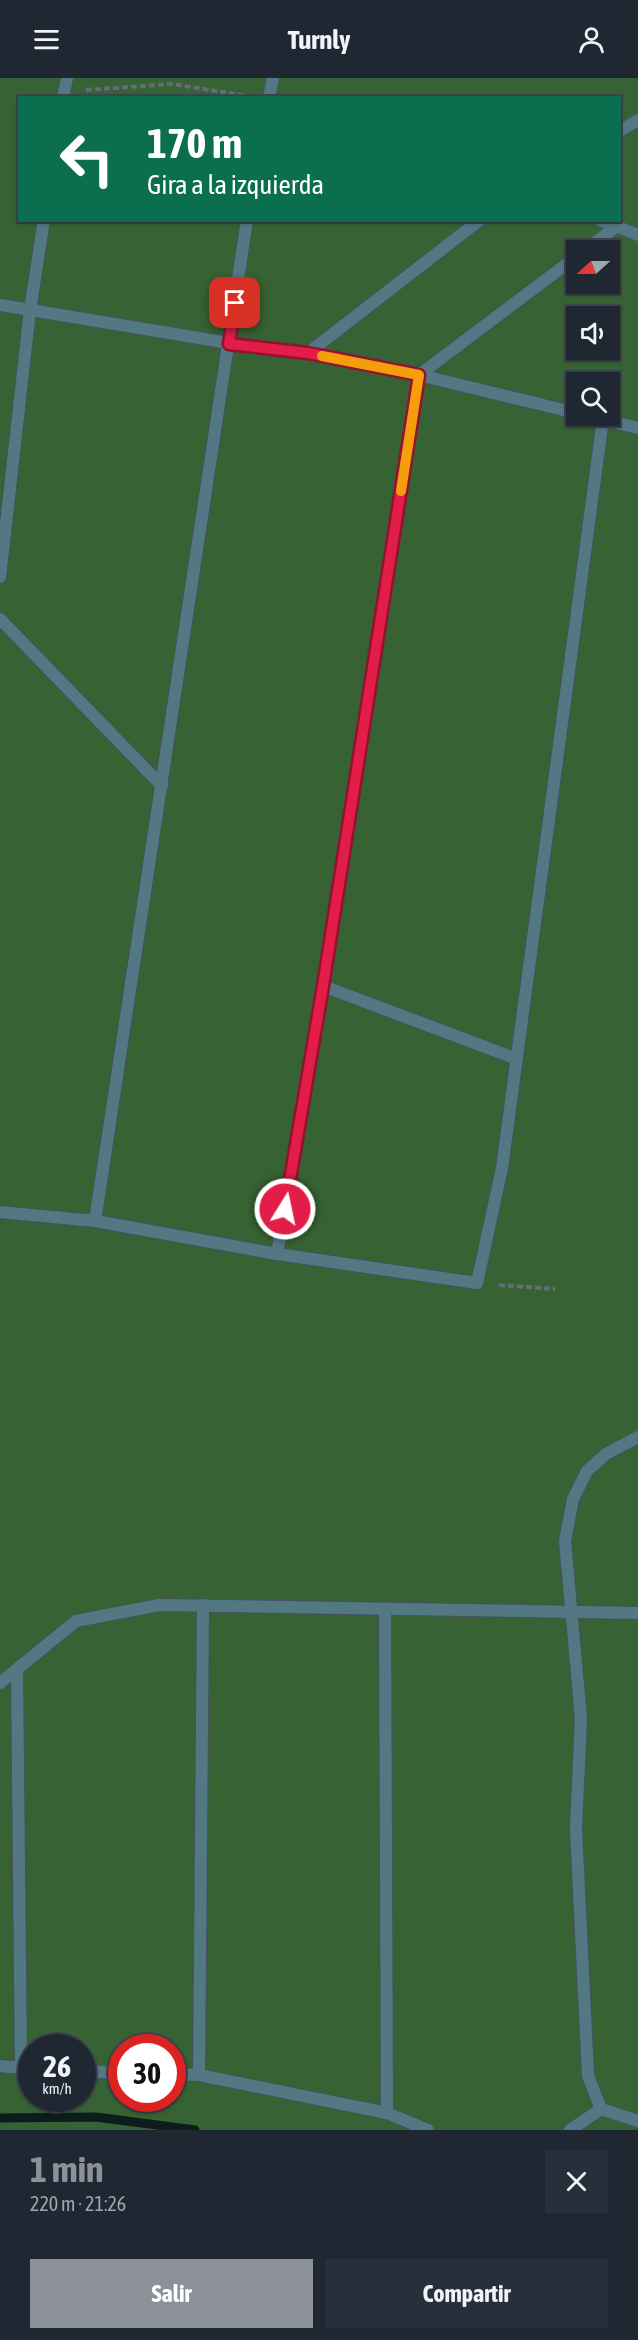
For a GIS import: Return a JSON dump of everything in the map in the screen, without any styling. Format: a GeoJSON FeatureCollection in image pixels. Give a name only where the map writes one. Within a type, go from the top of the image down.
{"type":"FeatureCollection","features":[{"type":"Feature","properties":{"kind":"street"},"geometry":{"type":"LineString","coordinates":[[64,95],[67,78]]}},
{"type":"Feature","properties":{"kind":"street"},"geometry":{"type":"LineString","coordinates":[[269,96],[273,78]]}},
{"type":"Feature","properties":{"kind":"street"},"geometry":{"type":"LineString","coordinates":[[621,130],[638,120]]}},
{"type":"Feature","properties":{"kind":"street"},"geometry":{"type":"LineString","coordinates":[[0,577],[30,310],[44,222]]}},
{"type":"Feature","properties":{"kind":"street"},"geometry":{"type":"LineString","coordinates":[[95,1221],[247,222]]}},
{"type":"Feature","properties":{"kind":"street"},"geometry":{"type":"LineString","coordinates":[[308,353],[477,222]]}},
{"type":"Feature","properties":{"kind":"street"},"geometry":{"type":"LineString","coordinates":[[606,222],[638,235]]}},
{"type":"Feature","properties":{"kind":"street"},"geometry":{"type":"LineString","coordinates":[[598,240],[617,226]]}},
{"type":"Feature","properties":{"kind":"street"},"geometry":{"type":"LineString","coordinates":[[278,1254],[323,986],[419,375],[566,265]]}},
{"type":"Feature","properties":{"kind":"street"},"geometry":{"type":"LineString","coordinates":[[0,305],[229,344],[308,353],[419,375],[566,410]]}},
{"type":"Feature","properties":{"kind":"street"},"geometry":{"type":"LineString","coordinates":[[620,423],[638,428]]}},
{"type":"Feature","properties":{"kind":"street"},"geometry":{"type":"LineString","coordinates":[[0,1212],[95,1221],[278,1254],[477,1283],[502,1168],[602,426]]}},
{"type":"Feature","properties":{"kind":"street"},"geometry":{"type":"LineString","coordinates":[[0,619],[162,786]]}},
{"type":"Feature","properties":{"kind":"street"},"geometry":{"type":"LineString","coordinates":[[323,986],[517,1059]]}},
{"type":"Feature","properties":{"kind":"street"},"geometry":{"type":"LineString","coordinates":[[601,2109],[588,2076],[576,1828],[581,1718],[565,1541],[573,1499],[587,1471],[606,1454],[638,1437]]}},
{"type":"Feature","properties":{"kind":"street"},"geometry":{"type":"LineString","coordinates":[[0,1683],[76,1621],[159,1605],[638,1613]]}},
{"type":"Feature","properties":{"kind":"street"},"geometry":{"type":"LineString","coordinates":[[199,2075],[203,1605]]}},
{"type":"Feature","properties":{"kind":"street"},"geometry":{"type":"LineString","coordinates":[[386,1609],[387,2113]]}},
{"type":"Feature","properties":{"kind":"street"},"geometry":{"type":"LineString","coordinates":[[17,1669],[25,2034]]}},
{"type":"Feature","properties":{"kind":"street"},"geometry":{"type":"LineString","coordinates":[[0,2066],[18,2068]]}},
{"type":"Feature","properties":{"kind":"street"},"geometry":{"type":"LineString","coordinates":[[186,2075],[199,2075],[387,2113],[428,2130]]}},
{"type":"Feature","properties":{"kind":"street"},"geometry":{"type":"LineString","coordinates":[[601,2109],[638,2121]]}},
{"type":"Feature","properties":{"kind":"street"},"geometry":{"type":"LineString","coordinates":[[570,2130],[601,2109]]}},
{"type":"Feature","properties":{"kind":"path"},"geometry":{"type":"LineString","coordinates":[[64,95],[172,84],[249,96]]}},
{"type":"Feature","properties":{"kind":"path"},"geometry":{"type":"LineString","coordinates":[[477,1283],[555,1289]]}},
{"type":"Feature","properties":{"kind":"green space"},"geometry":{"type":"Polygon","coordinates":[[[0,78],[638,78],[638,2130],[0,2130],[0,78]]]}},
{"type":"Feature","properties":{"kind":"waterway"},"geometry":{"type":"LineString","coordinates":[[0,2118],[96,2117],[195,2130]]}},
{"type":"Feature","properties":{"kind":"slow traffic"},"geometry":{"type":"LineString","coordinates":[[322,356],[419,375],[401,491]]}},
{"type":"Feature","properties":{"kind":"route"},"geometry":{"type":"LineString","coordinates":[[235,303],[229,344],[308,353],[419,375],[323,986],[285,1209]]}}]}
